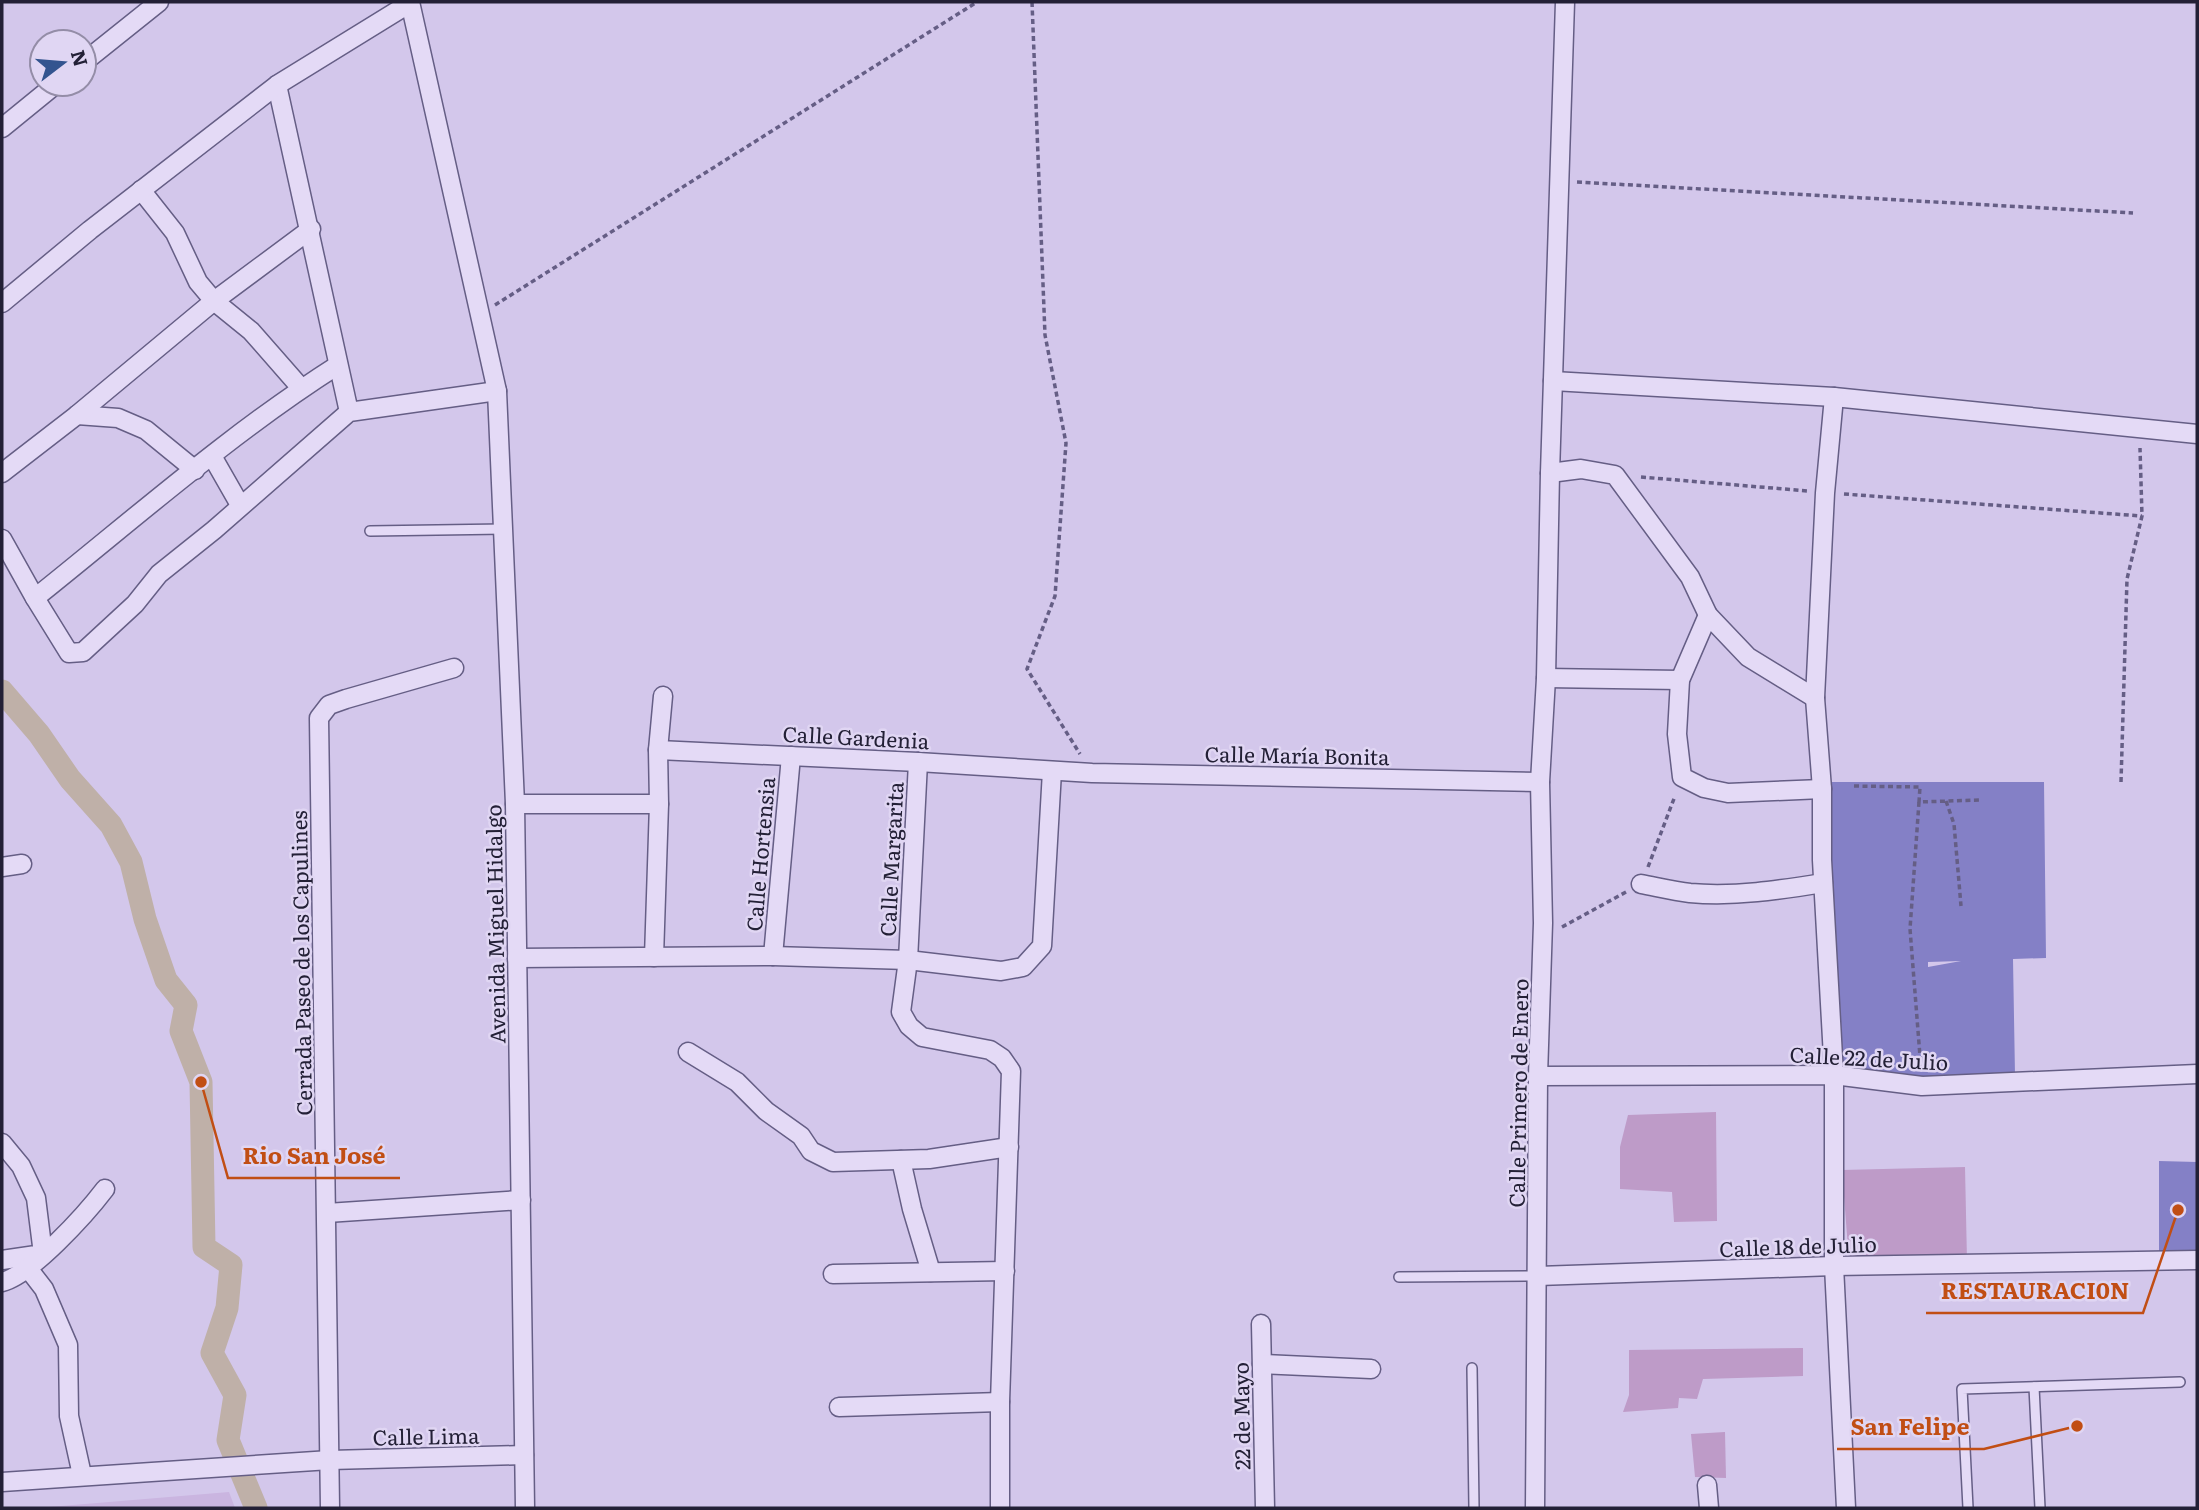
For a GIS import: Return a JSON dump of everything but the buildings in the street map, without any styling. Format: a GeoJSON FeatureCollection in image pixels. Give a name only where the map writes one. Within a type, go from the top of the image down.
{"type":"FeatureCollection","features":[{"type":"Feature","properties":{"kind":"street"},"geometry":{"type":"LineString","coordinates":[[98,51],[159,2]]}},
{"type":"Feature","properties":{"kind":"street","name":"Calle Primero de Enero"},"geometry":{"type":"LineString","coordinates":[[1535,1508],[1538,1076],[1543,923],[1540,782],[1546,678],[1565,2]]}},
{"type":"Feature","properties":{"kind":"street"},"geometry":{"type":"LineString","coordinates":[[2,303],[141,190],[277,85],[410,3]]}},
{"type":"Feature","properties":{"kind":"street","name":"Avenida Miguel Hidalgo"},"geometry":{"type":"LineString","coordinates":[[410,3],[497,391],[514,804],[525,1508]]}},
{"type":"Feature","properties":{"kind":"street"},"geometry":{"type":"LineString","coordinates":[[277,85],[311,229],[349,412]]}},
{"type":"Feature","properties":{"kind":"street"},"geometry":{"type":"LineString","coordinates":[[2,128],[39,98]]}},
{"type":"Feature","properties":{"kind":"street"},"geometry":{"type":"LineString","coordinates":[[141,190],[175,233],[198,282],[214,301],[251,331],[301,388]]}},
{"type":"Feature","properties":{"kind":"street"},"geometry":{"type":"LineString","coordinates":[[2,474],[214,301],[311,229]]}},
{"type":"Feature","properties":{"kind":"street"},"geometry":{"type":"LineString","coordinates":[[35,598],[212,456],[301,388],[338,365]]}},
{"type":"Feature","properties":{"kind":"street"},"geometry":{"type":"LineString","coordinates":[[1553,381],[1834,397],[2197,434]]}},
{"type":"Feature","properties":{"kind":"street"},"geometry":{"type":"LineString","coordinates":[[2,539],[69,653],[83,652],[135,604],[159,574],[214,530],[349,412],[497,391]]}},
{"type":"Feature","properties":{"kind":"street"},"geometry":{"type":"LineString","coordinates":[[1834,397],[1825,493],[1815,698],[1822,789],[1823,883],[1834,1075],[1834,1266],[1846,1508]]}},
{"type":"Feature","properties":{"kind":"street"},"geometry":{"type":"LineString","coordinates":[[77,415],[118,418],[146,430],[195,470]]}},
{"type":"Feature","properties":{"kind":"street"},"geometry":{"type":"LineString","coordinates":[[212,456],[240,505]]}},
{"type":"Feature","properties":{"kind":"street"},"geometry":{"type":"LineString","coordinates":[[1550,474],[1581,468],[1615,475],[1690,578],[1708,615],[1748,657],[1815,698]]}},
{"type":"Feature","properties":{"kind":"street"},"geometry":{"type":"LineString","coordinates":[[1708,615],[1680,680],[1677,734],[1682,777],[1704,788],[1728,793],[1822,789]]}},
{"type":"Feature","properties":{"kind":"street","name":"Cerrada Paseo de los Capulines"},"geometry":{"type":"LineString","coordinates":[[330,1508],[319,718],[329,705],[345,699],[454,668]]}},
{"type":"Feature","properties":{"kind":"street"},"geometry":{"type":"LineString","coordinates":[[1546,678],[1680,680]]}},
{"type":"Feature","properties":{"kind":"street"},"geometry":{"type":"LineString","coordinates":[[654,957],[658,750],[663,696]]}},
{"type":"Feature","properties":{"kind":"street","name":"Calle Gardenia"},"geometry":{"type":"LineString","coordinates":[[658,750],[1052,771]]}},
{"type":"Feature","properties":{"kind":"street","name":"Calle Hortensia"},"geometry":{"type":"LineString","coordinates":[[773,956],[791,756]]}},
{"type":"Feature","properties":{"kind":"street","name":"Calle Margarita"},"geometry":{"type":"LineString","coordinates":[[918,762],[908,960],[901,1012],[909,1026],[922,1037],[990,1050],[1002,1058],[1012,1071],[1000,1402],[1000,1508]]}},
{"type":"Feature","properties":{"kind":"street"},"geometry":{"type":"LineString","coordinates":[[517,958],[773,956],[908,960],[1001,971],[1023,967],[1042,946],[1052,771]]}},
{"type":"Feature","properties":{"kind":"street","name":"Calle María Bonita"},"geometry":{"type":"LineString","coordinates":[[1052,771],[1540,782]]}},
{"type":"Feature","properties":{"kind":"street"},"geometry":{"type":"LineString","coordinates":[[514,804],[659,804]]}},
{"type":"Feature","properties":{"kind":"street"},"geometry":{"type":"LineString","coordinates":[[2,867],[22,864]]}},
{"type":"Feature","properties":{"kind":"street"},"geometry":{"type":"LineString","coordinates":[[1641,884],[1690,893],[1730,893],[1769,891],[1823,883]]}},
{"type":"Feature","properties":{"kind":"street"},"geometry":{"type":"LineString","coordinates":[[688,1052],[737,1082],[766,1111],[801,1136],[811,1151],[834,1162],[929,1159],[1009,1147]]}},
{"type":"Feature","properties":{"kind":"street","name":"Calle 22 de Julio"},"geometry":{"type":"LineString","coordinates":[[1538,1076],[1834,1075],[1922,1086],[2197,1074]]}},
{"type":"Feature","properties":{"kind":"street"},"geometry":{"type":"LineString","coordinates":[[2,1143],[21,1166],[36,1198],[43,1254]]}},
{"type":"Feature","properties":{"kind":"street"},"geometry":{"type":"LineString","coordinates":[[901,1160],[931,1272]]}},
{"type":"Feature","properties":{"kind":"street"},"geometry":{"type":"LineString","coordinates":[[2,1282],[12,1280],[43,1254],[86,1214],[105,1189]]}},
{"type":"Feature","properties":{"kind":"street"},"geometry":{"type":"LineString","coordinates":[[327,1213],[521,1200]]}},
{"type":"Feature","properties":{"kind":"street"},"geometry":{"type":"LineString","coordinates":[[2,1260],[43,1254]]}},
{"type":"Feature","properties":{"kind":"street","name":"Calle 18 de Julio"},"geometry":{"type":"LineString","coordinates":[[1538,1276],[1834,1266],[2197,1261]]}},
{"type":"Feature","properties":{"kind":"street"},"geometry":{"type":"LineString","coordinates":[[27,1267],[44,1289],[68,1345],[69,1416],[82,1475]]}},
{"type":"Feature","properties":{"kind":"street"},"geometry":{"type":"LineString","coordinates":[[833,1274],[1005,1270]]}},
{"type":"Feature","properties":{"kind":"street","name":"22 de Mayo"},"geometry":{"type":"LineString","coordinates":[[1261,1324],[1265,1508]]}},
{"type":"Feature","properties":{"kind":"street"},"geometry":{"type":"LineString","coordinates":[[1262,1364],[1371,1369]]}},
{"type":"Feature","properties":{"kind":"street"},"geometry":{"type":"LineString","coordinates":[[839,1407],[1000,1402]]}},
{"type":"Feature","properties":{"kind":"street","name":"Calle Lima"},"geometry":{"type":"LineString","coordinates":[[2,1482],[330,1460],[524,1455]]}},
{"type":"Feature","properties":{"kind":"street"},"geometry":{"type":"LineString","coordinates":[[1707,1485],[1709,1508]]}},
{"type":"Feature","properties":{"kind":"lane"},"geometry":{"type":"LineString","coordinates":[[370,531],[504,528]]}},
{"type":"Feature","properties":{"kind":"lane","name":"Calle 18 de Julio"},"geometry":{"type":"LineString","coordinates":[[1399,1277],[1538,1276]]}},
{"type":"Feature","properties":{"kind":"lane"},"geometry":{"type":"LineString","coordinates":[[1472,1368],[1474,1508]]}},
{"type":"Feature","properties":{"kind":"lane"},"geometry":{"type":"LineString","coordinates":[[1968,1508],[1962,1390],[2180,1382]]}},
{"type":"Feature","properties":{"kind":"lane"},"geometry":{"type":"LineString","coordinates":[[2034,1387],[2040,1508]]}},
{"type":"Feature","properties":{"kind":"path"},"geometry":{"type":"LineString","coordinates":[[481,313],[977,2]]}},
{"type":"Feature","properties":{"kind":"path"},"geometry":{"type":"LineString","coordinates":[[1032,2],[1045,335],[1066,443],[1055,596],[1027,669],[1092,773]]}},
{"type":"Feature","properties":{"kind":"path"},"geometry":{"type":"LineString","coordinates":[[1560,181],[2133,213]]}},
{"type":"Feature","properties":{"kind":"path"},"geometry":{"type":"LineString","coordinates":[[2121,782],[2127,579],[2142,516],[2141,450],[2130,428]]}},
{"type":"Feature","properties":{"kind":"path"},"geometry":{"type":"LineString","coordinates":[[1615,475],[2142,516]]}},
{"type":"Feature","properties":{"kind":"path"},"geometry":{"type":"LineString","coordinates":[[1854,786],[1920,787],[1910,929],[1922,1086]]}},
{"type":"Feature","properties":{"kind":"path"},"geometry":{"type":"LineString","coordinates":[[1919,802],[1980,800]]}},
{"type":"Feature","properties":{"kind":"path"},"geometry":{"type":"LineString","coordinates":[[1945,801],[1954,824],[1961,906]]}},
{"type":"Feature","properties":{"kind":"shaded area"},"geometry":{"type":"Polygon","coordinates":[[[1716,1112],[1717,1221],[1674,1222],[1672,1192],[1620,1189],[1620,1147],[1628,1115],[1716,1112]]]}},
{"type":"Feature","properties":{"kind":"shaded area"},"geometry":{"type":"Polygon","coordinates":[[[1965,1167],[1967,1261],[1849,1261],[1842,1170],[1965,1167]]]}},
{"type":"Feature","properties":{"kind":"shaded area"},"geometry":{"type":"Polygon","coordinates":[[[1803,1348],[1803,1376],[1703,1379],[1697,1399],[1679,1398],[1678,1408],[1623,1412],[1629,1395],[1629,1350],[1803,1348]]]}},
{"type":"Feature","properties":{"kind":"shaded area"},"geometry":{"type":"Polygon","coordinates":[[[1725,1432],[1726,1478],[1695,1477],[1691,1434],[1725,1432]]]}},
{"type":"Feature","properties":{"kind":"shaded area"},"geometry":{"type":"Polygon","coordinates":[[[229,1492],[235,1508],[37,1508],[229,1492]]]}},
{"type":"Feature","properties":{"kind":"waterway"},"geometry":{"type":"LineString","coordinates":[[2,691],[39,734],[70,779],[111,825],[131,862],[145,919],[166,980],[186,1005],[181,1031],[201,1082],[204,1247],[231,1265],[227,1308],[212,1353],[235,1395],[228,1440],[256,1508]]}},
{"type":"Feature","properties":{"kind":"place","name":"Rio San José"},"geometry":{"type":"Point","coordinates":[201,1082]}},
{"type":"Feature","properties":{"kind":"place","name":"RESTAURACI0N"},"geometry":{"type":"Point","coordinates":[2178,1210]}},
{"type":"Feature","properties":{"kind":"place","name":"San Felipe"},"geometry":{"type":"Point","coordinates":[2077,1426]}}]}
